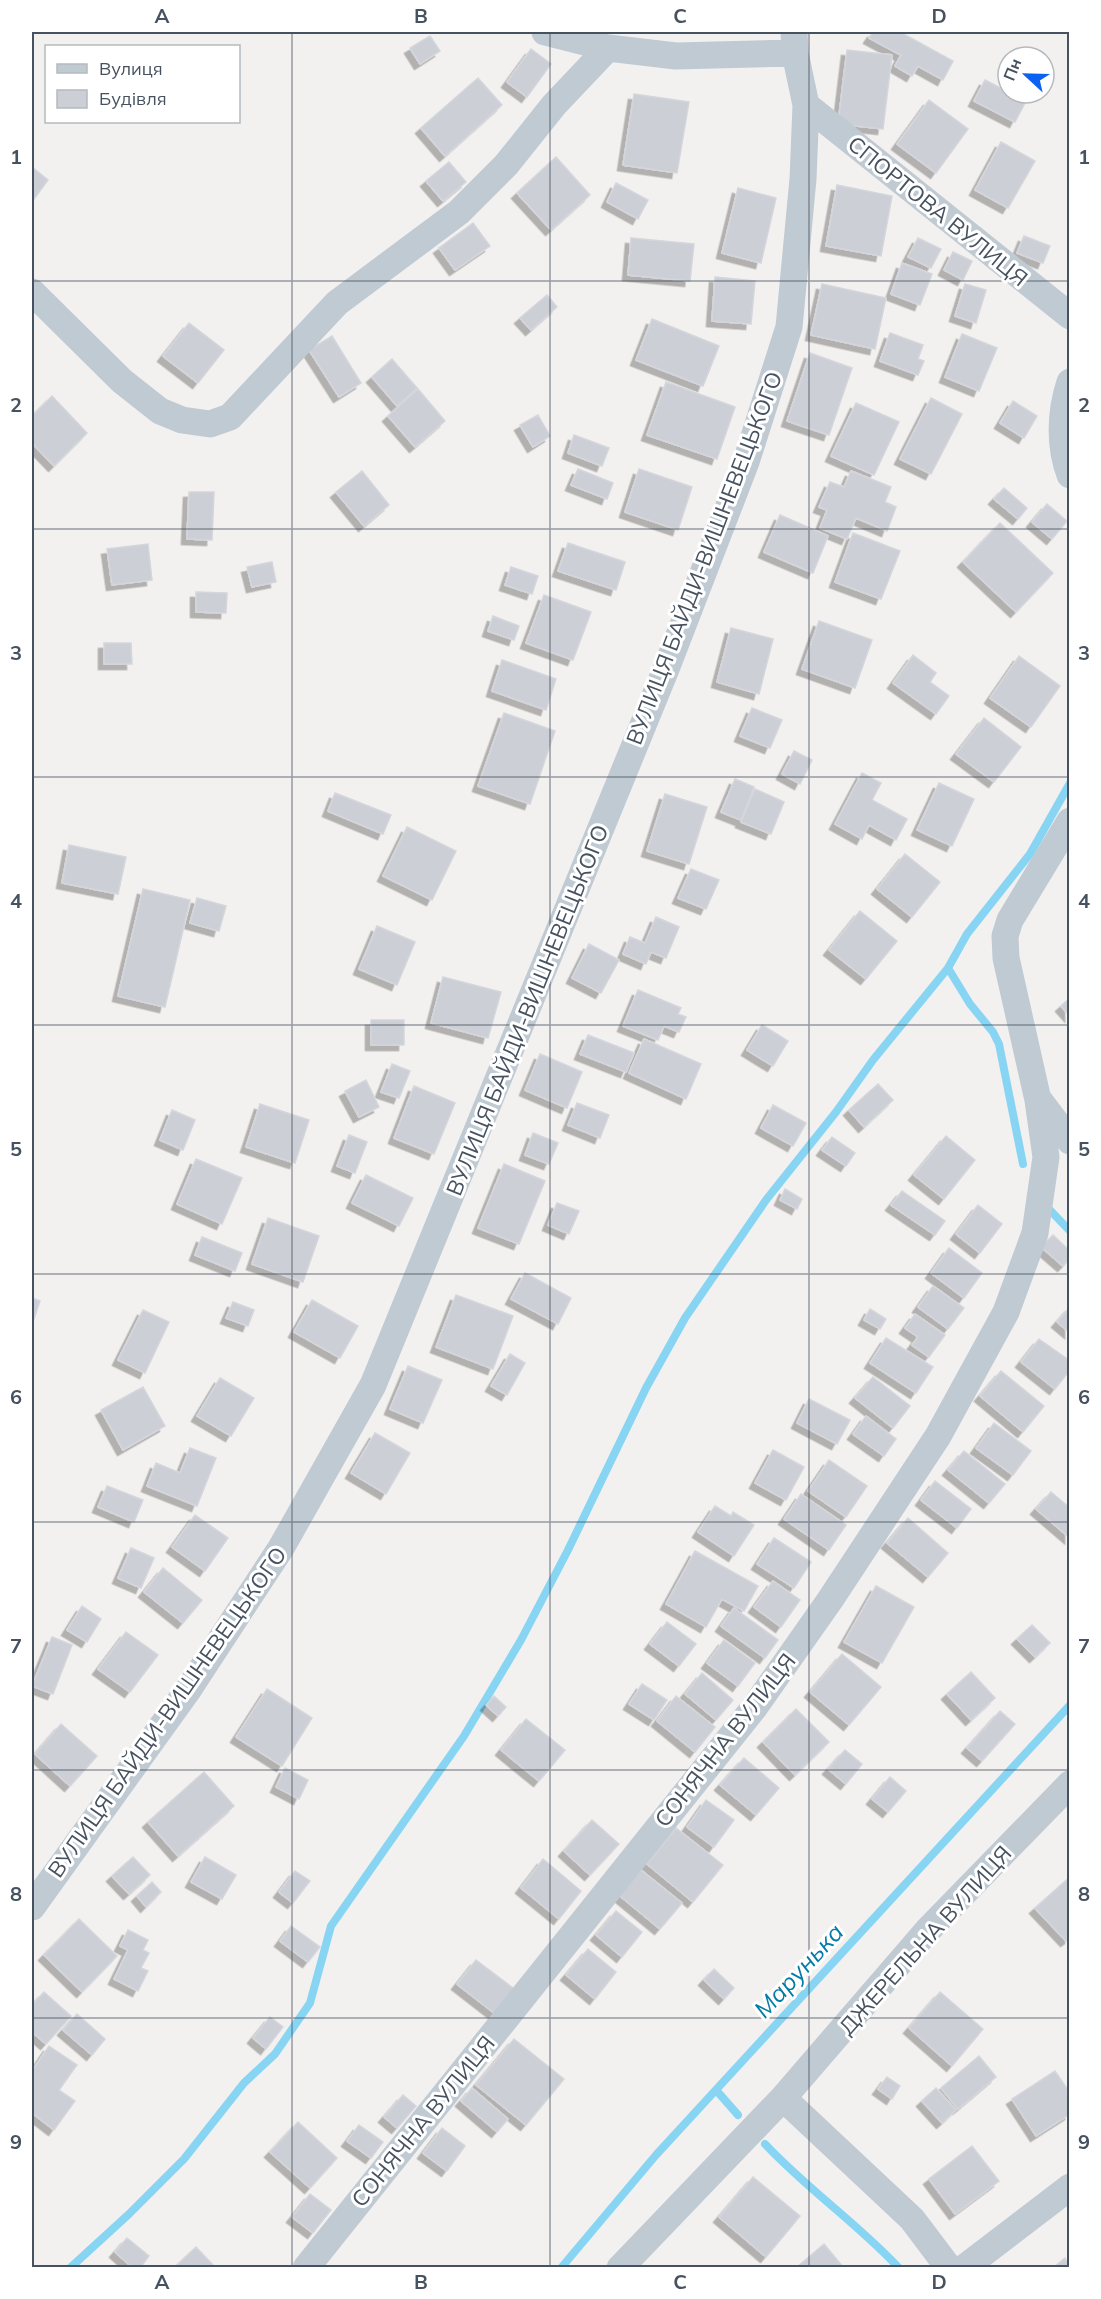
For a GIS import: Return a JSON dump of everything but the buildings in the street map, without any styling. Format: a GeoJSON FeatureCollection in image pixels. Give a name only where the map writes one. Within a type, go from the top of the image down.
{"type":"FeatureCollection","features":[{"type":"Feature","properties":{"kind":"street"},"geometry":{"type":"LineString","coordinates":[[545,32],[608,48],[676,56],[794,42]]}},
{"type":"Feature","properties":{"kind":"street","name":"ВУЛИЦЯ БАЙДИ-ВИШНЕВЕЦЬКОГО"},"geometry":{"type":"LineString","coordinates":[[32,1908],[188,1690],[262,1576],[378,1374],[666,669],[749,451],[789,327],[803,179],[806,105],[794,42]]}},
{"type":"Feature","properties":{"kind":"street"},"geometry":{"type":"LineString","coordinates":[[32,292],[122,381],[160,411],[182,420],[210,424],[230,417],[338,303],[459,212],[506,165],[554,105],[608,48]]}},
{"type":"Feature","properties":{"kind":"street","name":"СПОРТОВА ВУЛИЦЯ"},"geometry":{"type":"LineString","coordinates":[[806,105],[1070,316]]}},
{"type":"Feature","properties":{"kind":"street"},"geometry":{"type":"LineString","coordinates":[[1070,382],[1066,393],[1061,436],[1065,463],[1070,475]]}},
{"type":"Feature","properties":{"kind":"street"},"geometry":{"type":"LineString","coordinates":[[1070,821],[1010,920],[1005,936],[1006,958],[1038,1100],[1070,1141]]}},
{"type":"Feature","properties":{"kind":"street","name":"СОНЯЧНА ВУЛИЦЯ"},"geometry":{"type":"LineString","coordinates":[[306,2268],[754,1708],[830,1600],[938,1436],[1006,1312],[1035,1233],[1046,1157],[1038,1100]]}},
{"type":"Feature","properties":{"kind":"street","name":"ДЖЕРЕЛЬНА ВУЛИЦЯ"},"geometry":{"type":"LineString","coordinates":[[620,2268],[783,2098],[927,1931],[1070,1784]]}},
{"type":"Feature","properties":{"kind":"street"},"geometry":{"type":"LineString","coordinates":[[783,2098],[912,2219],[949,2268]]}},
{"type":"Feature","properties":{"kind":"street"},"geometry":{"type":"LineString","coordinates":[[964,2268],[1070,2187]]}},
{"type":"Feature","properties":{"kind":"waterway"},"geometry":{"type":"LineString","coordinates":[[70,2268],[184,2159],[244,2083],[275,2054],[310,2003],[331,1926],[464,1736],[521,1640],[568,1550],[646,1388],[685,1318],[766,1200],[836,1112],[873,1060],[948,968],[967,934],[1030,854],[1070,783]]}},
{"type":"Feature","properties":{"kind":"waterway"},"geometry":{"type":"LineString","coordinates":[[948,968],[999,1044],[1023,1164]]}},
{"type":"Feature","properties":{"kind":"waterway"},"geometry":{"type":"LineString","coordinates":[[1045,1205],[1070,1231]]}},
{"type":"Feature","properties":{"kind":"waterway","name":"Марунька"},"geometry":{"type":"LineString","coordinates":[[561,2268],[656,2155],[1070,1705]]}},
{"type":"Feature","properties":{"kind":"waterway"},"geometry":{"type":"LineString","coordinates":[[716,2090],[738,2115]]}},
{"type":"Feature","properties":{"kind":"waterway"},"geometry":{"type":"LineString","coordinates":[[765,2144],[899,2268]]}}]}
